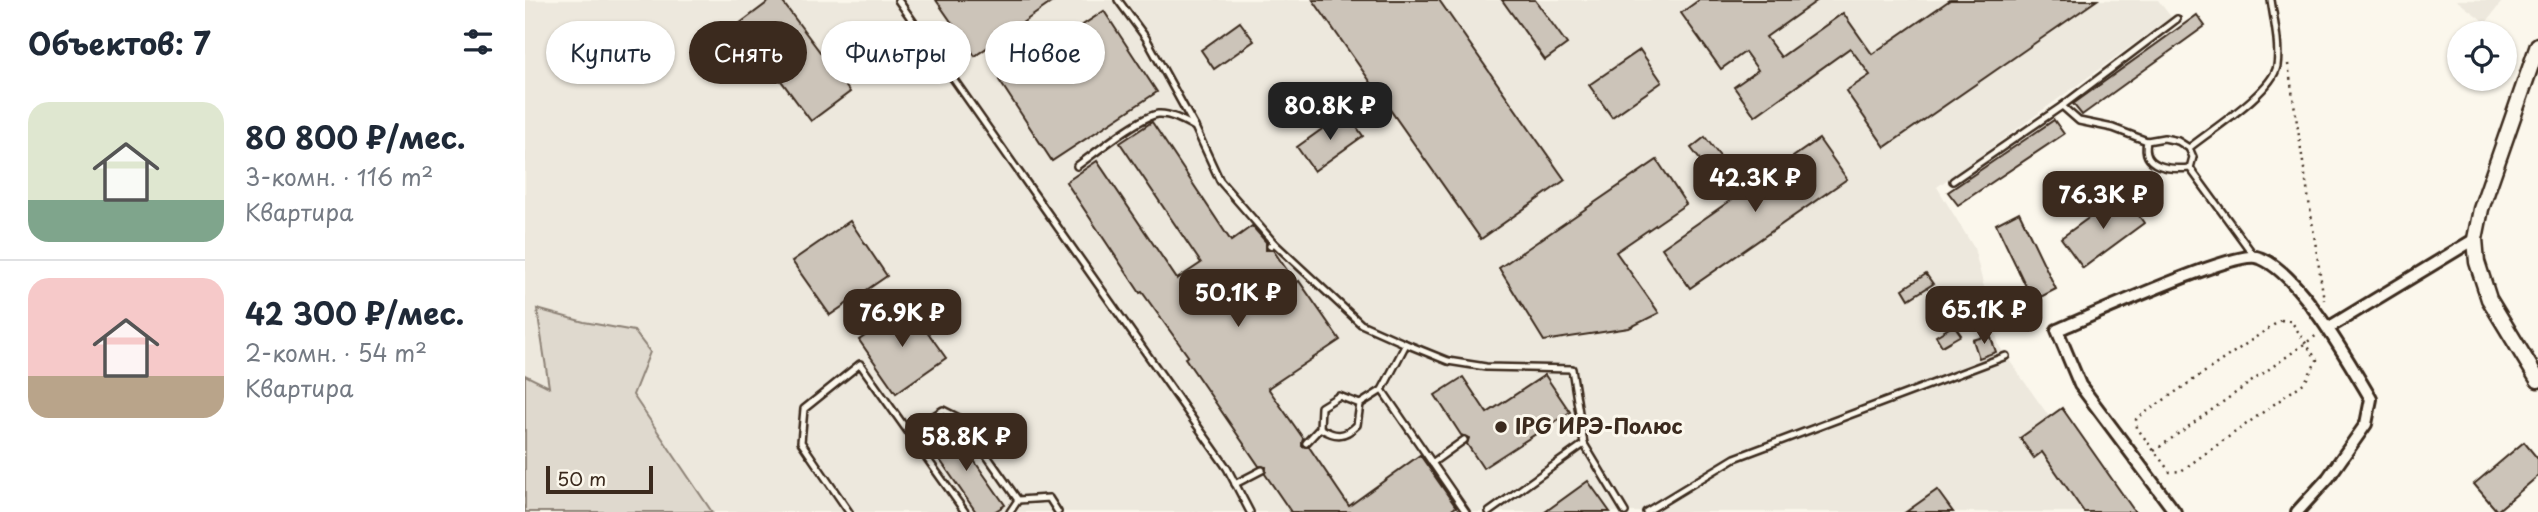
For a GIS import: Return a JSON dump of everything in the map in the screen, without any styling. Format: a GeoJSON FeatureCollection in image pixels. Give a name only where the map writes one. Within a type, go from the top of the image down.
{"type":"FeatureCollection","features":[{"type":"Feature","properties":{"kind":"street"},"geometry":{"type":"LineString","coordinates":[[2538,45],[2481,208],[2475,239],[2477,262],[2489,299],[2538,380]]}},
{"type":"Feature","properties":{"kind":"street"},"geometry":{"type":"LineString","coordinates":[[2328,328],[2475,239]]}},
{"type":"Feature","properties":{"kind":"street"},"geometry":{"type":"LineString","coordinates":[[2175,512],[2080,384],[2057,330],[2217,265],[2255,257],[2280,269],[2328,328],[2371,399],[2366,424],[2328,478],[2297,512]]}},
{"type":"Feature","properties":{"kind":"lane"},"geometry":{"type":"LineString","coordinates":[[898,0],[1227,468],[1250,512]]}},
{"type":"Feature","properties":{"kind":"lane"},"geometry":{"type":"LineString","coordinates":[[1118,0],[1146,38],[1195,127],[1220,181],[1272,244],[1361,324],[1448,361],[1486,368],[1572,369],[1584,444],[1625,512]]}},
{"type":"Feature","properties":{"kind":"lane"},"geometry":{"type":"LineString","coordinates":[[2189,148],[2261,92],[2273,79],[2277,64],[2271,0]]}},
{"type":"Feature","properties":{"kind":"lane"},"geometry":{"type":"LineString","coordinates":[[1953,181],[2062,106],[2177,19]]}},
{"type":"Feature","properties":{"kind":"lane"},"geometry":{"type":"LineString","coordinates":[[2062,106],[2079,121],[2113,128],[2147,141],[2164,138],[2178,141],[2189,148],[2193,157],[2190,168]]}},
{"type":"Feature","properties":{"kind":"lane"},"geometry":{"type":"LineString","coordinates":[[1077,166],[1132,127],[1156,114],[1171,116],[1195,127]]}},
{"type":"Feature","properties":{"kind":"lane"},"geometry":{"type":"LineString","coordinates":[[2147,141],[2149,158],[2159,166],[2172,170],[2190,168]]}},
{"type":"Feature","properties":{"kind":"lane"},"geometry":{"type":"LineString","coordinates":[[2190,168],[2255,257]]}},
{"type":"Feature","properties":{"kind":"lane"},"geometry":{"type":"LineString","coordinates":[[1360,404],[1383,390],[1406,344]]}},
{"type":"Feature","properties":{"kind":"lane"},"geometry":{"type":"LineString","coordinates":[[1646,512],[1735,458],[2007,356]]}},
{"type":"Feature","properties":{"kind":"lane"},"geometry":{"type":"LineString","coordinates":[[849,512],[801,442],[804,409],[860,364],[965,512]]}},
{"type":"Feature","properties":{"kind":"lane"},"geometry":{"type":"LineString","coordinates":[[1383,390],[1466,512]]}},
{"type":"Feature","properties":{"kind":"lane"},"geometry":{"type":"LineString","coordinates":[[1306,443],[1320,428],[1321,407],[1339,396],[1360,404]]}},
{"type":"Feature","properties":{"kind":"lane"},"geometry":{"type":"LineString","coordinates":[[1320,428],[1334,436],[1348,434],[1357,425],[1360,404]]}},
{"type":"Feature","properties":{"kind":"lane"},"geometry":{"type":"LineString","coordinates":[[909,432],[943,410],[961,419],[1019,500]]}},
{"type":"Feature","properties":{"kind":"lane"},"geometry":{"type":"LineString","coordinates":[[1432,463],[1464,440]]}},
{"type":"Feature","properties":{"kind":"lane"},"geometry":{"type":"LineString","coordinates":[[1489,512],[1584,444]]}},
{"type":"Feature","properties":{"kind":"lane"},"geometry":{"type":"LineString","coordinates":[[1235,484],[1262,470]]}},
{"type":"Feature","properties":{"kind":"lane"},"geometry":{"type":"LineString","coordinates":[[1010,512],[1019,500],[1049,498],[1058,512]]}},
{"type":"Feature","properties":{"kind":"path"},"geometry":{"type":"LineString","coordinates":[[2287,55],[2297,139],[2324,301]]}},
{"type":"Feature","properties":{"kind":"path"},"geometry":{"type":"LineString","coordinates":[[2281,320],[2291,321],[2317,360],[2305,382],[2181,471],[2170,472],[2154,451],[2137,428],[2136,419],[2281,320]]}},
{"type":"Feature","properties":{"kind":"path"},"geometry":{"type":"LineString","coordinates":[[2154,451],[2328,328]]}},
{"type":"Feature","properties":{"kind":"shaded area"},"geometry":{"type":"Polygon","coordinates":[[[525,0],[2158,0],[2171,17],[1937,187],[1974,248],[1999,346],[2117,512],[525,512],[525,0]]]}},
{"type":"Feature","properties":{"kind":"shaded area"},"geometry":{"type":"Polygon","coordinates":[[[2456,0],[2503,0],[2487,21],[2483,21],[2456,0]]]}},
{"type":"Feature","properties":{"kind":"shaded area"},"geometry":{"type":"Polygon","coordinates":[[[537,309],[584,322],[634,331],[650,352],[633,395],[712,512],[525,512],[525,375],[549,387],[537,309]]]}},
{"type":"Feature","properties":{"kind":"building"},"geometry":{"type":"Polygon","coordinates":[[[771,0],[781,0],[797,21],[743,21],[771,0]]]}},
{"type":"Feature","properties":{"kind":"building"},"geometry":{"type":"Polygon","coordinates":[[[936,0],[1055,0],[1025,21],[985,21],[985,49],[975,56],[971,50],[971,21],[951,21],[936,0]]]}},
{"type":"Feature","properties":{"kind":"building"},"geometry":{"type":"Polygon","coordinates":[[[1313,0],[1439,0],[1565,180],[1481,239],[1313,0]]]}},
{"type":"Feature","properties":{"kind":"building"},"geometry":{"type":"Polygon","coordinates":[[[1502,0],[1535,0],[1567,44],[1545,60],[1502,0]]]}},
{"type":"Feature","properties":{"kind":"building"},"geometry":{"type":"Polygon","coordinates":[[[1699,0],[1818,0],[1766,37],[1781,57],[1843,13],[1872,54],[1950,0],[2097,0],[1885,147],[1846,91],[1870,75],[1850,48],[1755,116],[1734,87],[1758,70],[1745,52],[1721,69],[1681,13],[1699,0]]]}},
{"type":"Feature","properties":{"kind":"building"},"geometry":{"type":"Polygon","coordinates":[[[1104,11],[1157,92],[1052,161],[1002,84],[1105,84],[1105,21],[1089,21],[1104,11]]]}},
{"type":"Feature","properties":{"kind":"building"},"geometry":{"type":"Polygon","coordinates":[[[2197,15],[2205,26],[2082,115],[2073,104],[2197,15]]]}},
{"type":"Feature","properties":{"kind":"building"},"geometry":{"type":"Polygon","coordinates":[[[1240,22],[1254,41],[1214,69],[1201,50],[1240,22]]]}},
{"type":"Feature","properties":{"kind":"building"},"geometry":{"type":"Polygon","coordinates":[[[807,35],[821,53],[821,84],[844,84],[850,92],[811,121],[784,84],[807,84],[807,35]]]}},
{"type":"Feature","properties":{"kind":"building"},"geometry":{"type":"Polygon","coordinates":[[[1640,50],[1662,82],[1612,117],[1589,85],[1640,50]]]}},
{"type":"Feature","properties":{"kind":"building"},"geometry":{"type":"Polygon","coordinates":[[[1346,112],[1363,136],[1314,171],[1297,147],[1346,112]]]}},
{"type":"Feature","properties":{"kind":"building"},"geometry":{"type":"Polygon","coordinates":[[[2054,120],[2064,134],[1958,205],[1948,192],[2054,120]]]}},
{"type":"Feature","properties":{"kind":"building"},"geometry":{"type":"Polygon","coordinates":[[[1152,122],[1231,241],[1252,226],[1266,242],[1266,250],[1273,250],[1296,283],[1299,281],[1340,340],[1268,388],[1303,438],[1302,446],[1309,447],[1349,506],[1420,455],[1456,507],[1448,512],[1291,512],[1265,474],[1266,467],[1259,466],[1185,358],[1188,356],[1142,292],[1140,293],[1066,182],[1097,161],[1177,279],[1201,263],[1120,143],[1152,122]]]}},
{"type":"Feature","properties":{"kind":"building"},"geometry":{"type":"Polygon","coordinates":[[[1705,137],[1722,159],[1708,170],[1691,148],[1705,137]]]}},
{"type":"Feature","properties":{"kind":"building"},"geometry":{"type":"Polygon","coordinates":[[[1819,139],[1847,179],[1690,288],[1662,248],[1819,139]]]}},
{"type":"Feature","properties":{"kind":"building"},"geometry":{"type":"Polygon","coordinates":[[[1657,160],[1686,204],[1616,252],[1659,313],[1629,328],[1544,341],[1499,268],[1657,160]]]}},
{"type":"Feature","properties":{"kind":"building"},"geometry":{"type":"Polygon","coordinates":[[[2123,193],[2144,223],[2083,268],[2061,238],[2123,193]]]}},
{"type":"Feature","properties":{"kind":"building"},"geometry":{"type":"Polygon","coordinates":[[[2019,212],[2056,289],[2033,301],[1996,224],[2019,212]]]}},
{"type":"Feature","properties":{"kind":"building"},"geometry":{"type":"Polygon","coordinates":[[[850,221],[887,276],[830,315],[792,261],[850,221]]]}},
{"type":"Feature","properties":{"kind":"building"},"geometry":{"type":"Polygon","coordinates":[[[1926,274],[1933,284],[1909,299],[1903,289],[1926,274]]]}},
{"type":"Feature","properties":{"kind":"building"},"geometry":{"type":"Polygon","coordinates":[[[909,306],[946,358],[896,393],[859,340],[909,306]]]}},
{"type":"Feature","properties":{"kind":"building"},"geometry":{"type":"Polygon","coordinates":[[[1954,325],[1961,335],[1942,346],[1936,336],[1954,325]]]}},
{"type":"Feature","properties":{"kind":"building"},"geometry":{"type":"Polygon","coordinates":[[[1990,335],[1996,352],[1979,358],[1973,340],[1990,335]]]}},
{"type":"Feature","properties":{"kind":"building","name":"IPG ИРЭ-Полюс"},"geometry":{"type":"Polygon","coordinates":[[[1545,375],[1570,412],[1483,468],[1467,444],[1469,438],[1461,435],[1435,395],[1463,377],[1487,413],[1545,375]]]}},
{"type":"Feature","properties":{"kind":"building"},"geometry":{"type":"Polygon","coordinates":[[[2062,408],[2135,512],[2084,512],[2042,452],[2034,458],[2020,438],[2062,408]]]}},
{"type":"Feature","properties":{"kind":"building"},"geometry":{"type":"Polygon","coordinates":[[[952,429],[1005,505],[994,512],[976,512],[929,444],[952,429]]]}},
{"type":"Feature","properties":{"kind":"building"},"geometry":{"type":"Polygon","coordinates":[[[2524,442],[2538,459],[2538,476],[2497,511],[2474,484],[2524,442]]]}},
{"type":"Feature","properties":{"kind":"building"},"geometry":{"type":"Polygon","coordinates":[[[1588,481],[1610,512],[1545,512],[1588,481]]]}},
{"type":"Feature","properties":{"kind":"building"},"geometry":{"type":"Polygon","coordinates":[[[1937,490],[1953,512],[1906,512],[1937,490]]]}},
{"type":"Feature","properties":{"kind":"place","name":"IPG ИРЭ-Полюс"},"geometry":{"type":"Point","coordinates":[1501,427]}}]}
